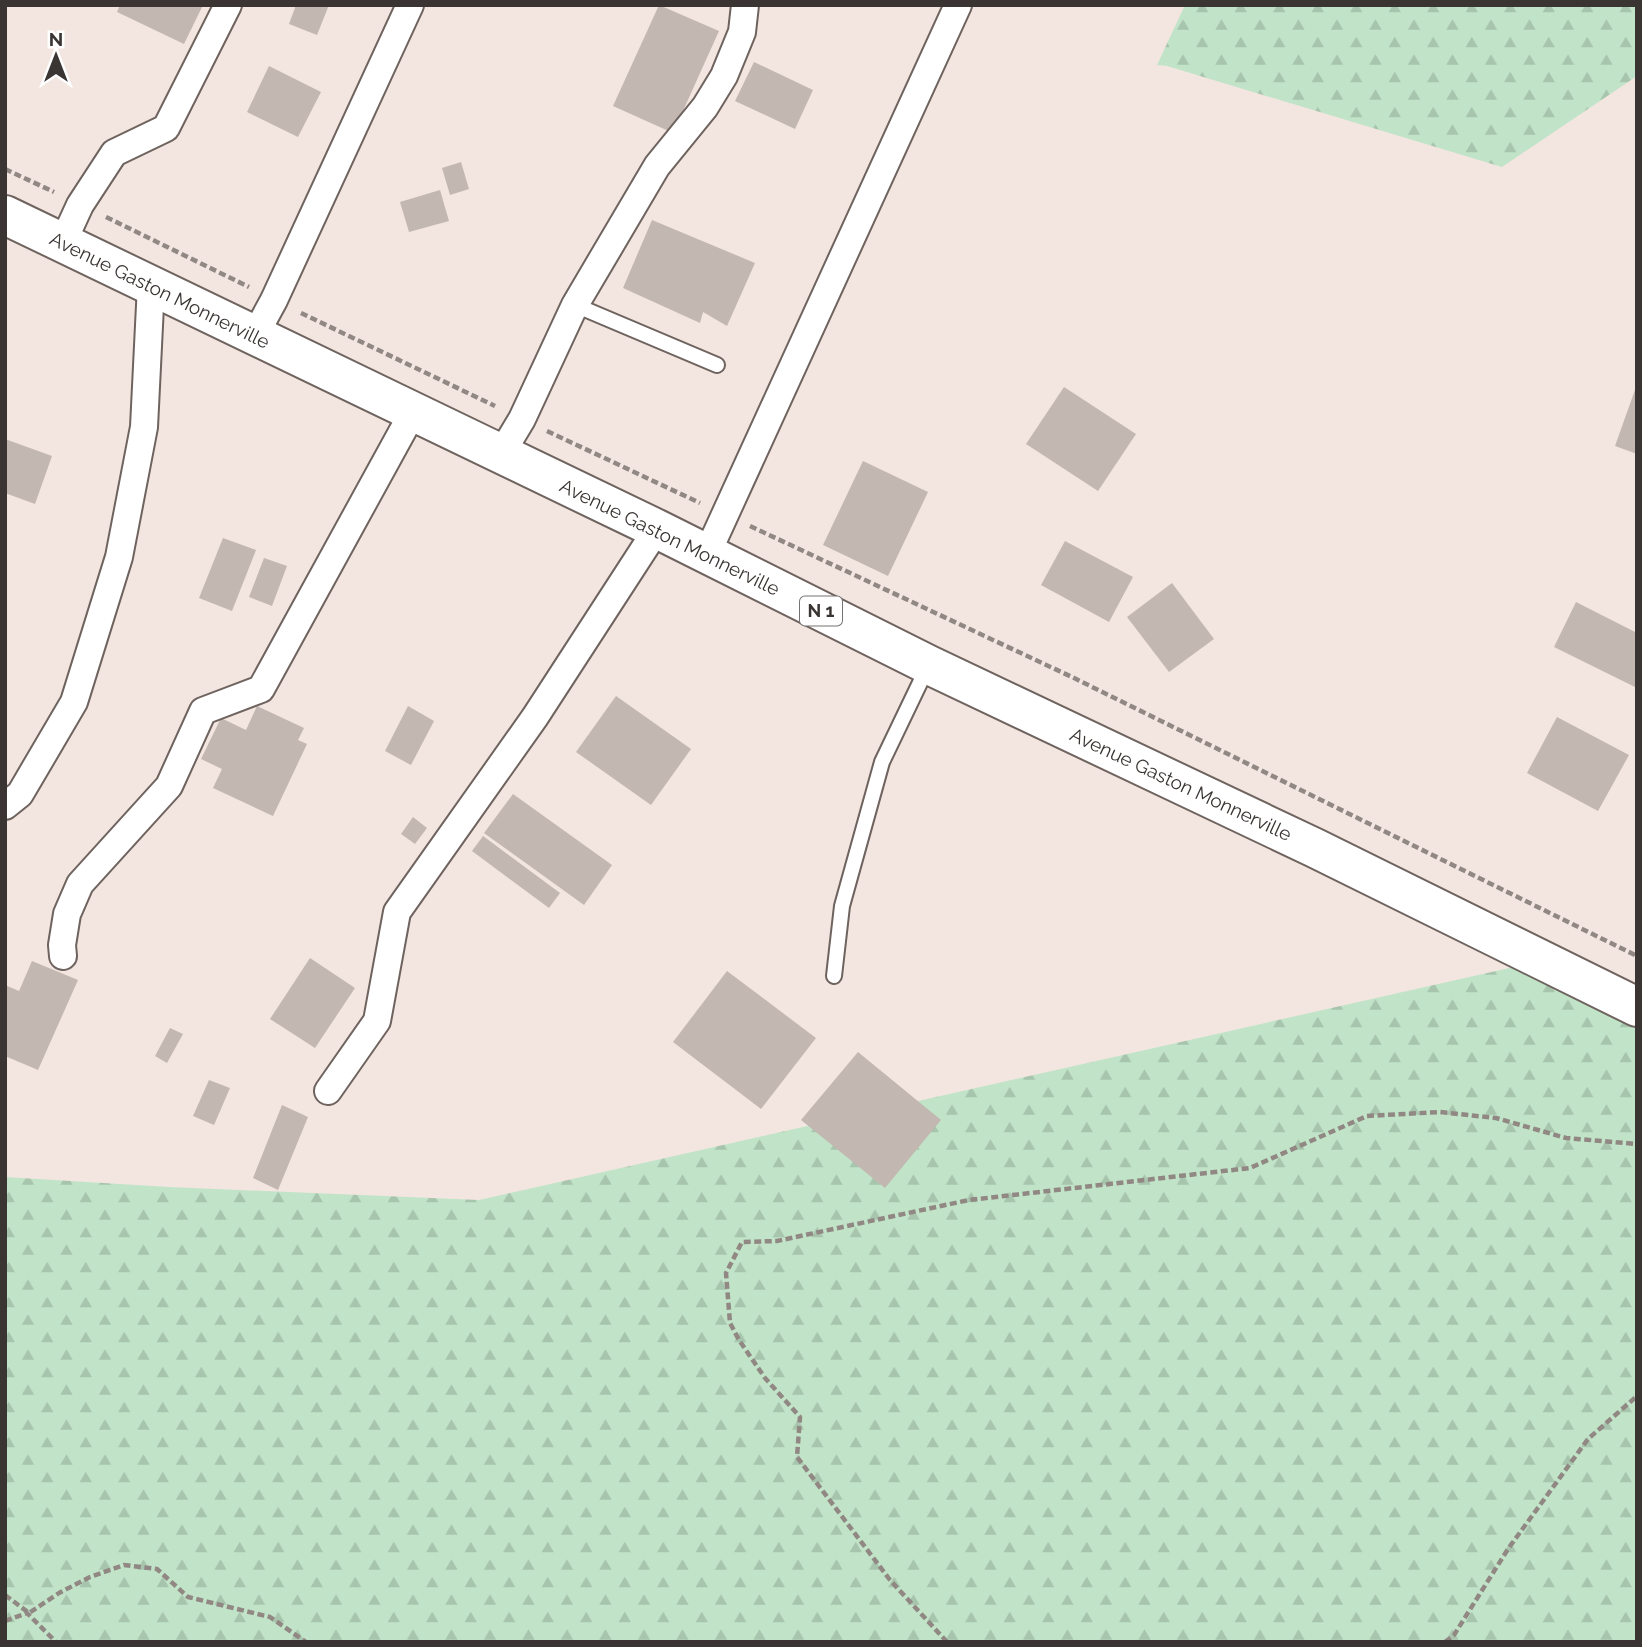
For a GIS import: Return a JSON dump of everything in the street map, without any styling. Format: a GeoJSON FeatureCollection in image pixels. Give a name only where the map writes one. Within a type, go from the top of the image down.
{"type":"FeatureCollection","features":[{"type":"Feature","properties":{"kind":"main road","name":"Avenue Gaston Monnerville"},"geometry":{"type":"LineString","coordinates":[[5,215],[929,664],[1315,848],[1637,1007]]}},
{"type":"Feature","properties":{"kind":"street"},"geometry":{"type":"LineString","coordinates":[[63,242],[80,205],[114,153],[166,128],[228,5]]}},
{"type":"Feature","properties":{"kind":"street"},"geometry":{"type":"LineString","coordinates":[[255,335],[274,300],[410,5]]}},
{"type":"Feature","properties":{"kind":"street"},"geometry":{"type":"LineString","coordinates":[[501,454],[522,419],[575,305],[656,166],[705,107],[724,76],[742,32],[745,5]]}},
{"type":"Feature","properties":{"kind":"street"},"geometry":{"type":"LineString","coordinates":[[707,554],[958,5]]}},
{"type":"Feature","properties":{"kind":"street"},"geometry":{"type":"LineString","coordinates":[[5,806],[20,793],[74,702],[119,557],[144,427],[151,285]]}},
{"type":"Feature","properties":{"kind":"street"},"geometry":{"type":"LineString","coordinates":[[63,956],[62,944],[67,914],[80,884],[169,786],[202,711],[261,689],[414,412]]}},
{"type":"Feature","properties":{"kind":"street"},"geometry":{"type":"LineString","coordinates":[[328,1091],[377,1021],[397,912],[535,718],[657,530]]}},
{"type":"Feature","properties":{"kind":"lane"},"geometry":{"type":"LineString","coordinates":[[575,305],[717,365]]}},
{"type":"Feature","properties":{"kind":"lane"},"geometry":{"type":"LineString","coordinates":[[834,976],[842,906],[882,762],[929,664]]}},
{"type":"Feature","properties":{"kind":"path"},"geometry":{"type":"LineString","coordinates":[[5,169],[522,419],[1072,677],[1637,957]]}},
{"type":"Feature","properties":{"kind":"path"},"geometry":{"type":"LineString","coordinates":[[947,1642],[890,1580],[797,1457],[800,1418],[765,1378],[730,1323],[726,1273],[742,1242],[777,1241],[969,1200],[1250,1168],[1367,1116],[1440,1112],[1462,1114],[1496,1118],[1566,1138],[1637,1144]]}},
{"type":"Feature","properties":{"kind":"path"},"geometry":{"type":"LineString","coordinates":[[1445,1642],[1454,1635],[1508,1549],[1588,1440],[1637,1396]]}},
{"type":"Feature","properties":{"kind":"path"},"geometry":{"type":"LineString","coordinates":[[5,1621],[27,1613],[79,1582],[124,1565],[157,1569],[188,1597],[270,1617],[306,1642]]}},
{"type":"Feature","properties":{"kind":"path"},"geometry":{"type":"LineString","coordinates":[[5,1595],[55,1642]]}},
{"type":"Feature","properties":{"kind":"green space"},"geometry":{"type":"Polygon","coordinates":[[[1185,5],[1637,5],[1637,76],[1502,167],[1157,65],[1185,5]]]}},
{"type":"Feature","properties":{"kind":"green space"},"geometry":{"type":"Polygon","coordinates":[[[1558,957],[1637,995],[1637,1642],[5,1642],[5,1177],[479,1200],[1558,957]]]}},
{"type":"Feature","properties":{"kind":"building"},"geometry":{"type":"Polygon","coordinates":[[[120,5],[203,5],[184,44],[117,12],[120,5]]]}},
{"type":"Feature","properties":{"kind":"building"},"geometry":{"type":"Polygon","coordinates":[[[296,5],[329,5],[317,35],[289,24],[296,5]]]}},
{"type":"Feature","properties":{"kind":"building"},"geometry":{"type":"Polygon","coordinates":[[[659,5],[719,31],[673,133],[613,106],[659,5]]]}},
{"type":"Feature","properties":{"kind":"building"},"geometry":{"type":"Polygon","coordinates":[[[754,62],[813,90],[795,129],[735,101],[754,62]]]}},
{"type":"Feature","properties":{"kind":"building"},"geometry":{"type":"Polygon","coordinates":[[[269,66],[321,92],[298,137],[247,112],[269,66]]]}},
{"type":"Feature","properties":{"kind":"building"},"geometry":{"type":"Polygon","coordinates":[[[461,162],[469,189],[450,195],[442,168],[461,162]]]}},
{"type":"Feature","properties":{"kind":"building"},"geometry":{"type":"Polygon","coordinates":[[[440,190],[449,221],[409,232],[400,202],[440,190]]]}},
{"type":"Feature","properties":{"kind":"building"},"geometry":{"type":"Polygon","coordinates":[[[652,220],[755,263],[727,326],[703,312],[700,323],[623,288],[652,220]]]}},
{"type":"Feature","properties":{"kind":"building"},"geometry":{"type":"Polygon","coordinates":[[[1064,387],[1136,434],[1098,491],[1026,444],[1064,387]]]}},
{"type":"Feature","properties":{"kind":"building"},"geometry":{"type":"Polygon","coordinates":[[[1637,387],[1637,454],[1615,446],[1637,387]]]}},
{"type":"Feature","properties":{"kind":"building"},"geometry":{"type":"Polygon","coordinates":[[[5,439],[52,456],[35,504],[5,493],[5,439]]]}},
{"type":"Feature","properties":{"kind":"building"},"geometry":{"type":"Polygon","coordinates":[[[863,461],[928,492],[888,576],[823,545],[863,461]]]}},
{"type":"Feature","properties":{"kind":"building"},"geometry":{"type":"Polygon","coordinates":[[[223,538],[256,550],[232,611],[199,598],[223,538]]]}},
{"type":"Feature","properties":{"kind":"building"},"geometry":{"type":"Polygon","coordinates":[[[1065,541],[1133,577],[1109,622],[1041,585],[1065,541]]]}},
{"type":"Feature","properties":{"kind":"building"},"geometry":{"type":"Polygon","coordinates":[[[264,558],[287,566],[272,606],[249,597],[264,558]]]}},
{"type":"Feature","properties":{"kind":"building"},"geometry":{"type":"Polygon","coordinates":[[[1172,583],[1214,639],[1169,672],[1127,617],[1172,583]]]}},
{"type":"Feature","properties":{"kind":"building"},"geometry":{"type":"Polygon","coordinates":[[[1576,602],[1637,633],[1637,688],[1554,647],[1576,602]]]}},
{"type":"Feature","properties":{"kind":"building"},"geometry":{"type":"Polygon","coordinates":[[[616,696],[691,749],[651,805],[576,752],[616,696]]]}},
{"type":"Feature","properties":{"kind":"building"},"geometry":{"type":"Polygon","coordinates":[[[257,706],[304,728],[298,740],[307,744],[273,816],[213,788],[222,769],[201,759],[221,718],[246,730],[257,706]]]}},
{"type":"Feature","properties":{"kind":"building"},"geometry":{"type":"Polygon","coordinates":[[[408,706],[434,721],[411,765],[385,751],[408,706]]]}},
{"type":"Feature","properties":{"kind":"building"},"geometry":{"type":"Polygon","coordinates":[[[1557,717],[1629,755],[1598,811],[1527,773],[1557,717]]]}},
{"type":"Feature","properties":{"kind":"building"},"geometry":{"type":"Polygon","coordinates":[[[513,794],[612,865],[584,905],[484,833],[513,794]]]}},
{"type":"Feature","properties":{"kind":"building"},"geometry":{"type":"Polygon","coordinates":[[[413,817],[427,828],[415,844],[401,834],[413,817]]]}},
{"type":"Feature","properties":{"kind":"building"},"geometry":{"type":"Polygon","coordinates":[[[483,836],[560,893],[549,908],[472,851],[483,836]]]}},
{"type":"Feature","properties":{"kind":"building"},"geometry":{"type":"Polygon","coordinates":[[[310,958],[355,988],[315,1048],[270,1019],[310,958]]]}},
{"type":"Feature","properties":{"kind":"building"},"geometry":{"type":"Polygon","coordinates":[[[32,961],[78,980],[38,1070],[5,1056],[5,985],[19,991],[32,961]]]}},
{"type":"Feature","properties":{"kind":"building"},"geometry":{"type":"Polygon","coordinates":[[[727,971],[816,1038],[761,1109],[673,1042],[727,971]]]}},
{"type":"Feature","properties":{"kind":"building"},"geometry":{"type":"Polygon","coordinates":[[[170,1028],[183,1034],[167,1063],[155,1056],[170,1028]]]}},
{"type":"Feature","properties":{"kind":"building"},"geometry":{"type":"Polygon","coordinates":[[[858,1052],[941,1120],[885,1188],[801,1120],[858,1052]]]}},
{"type":"Feature","properties":{"kind":"building"},"geometry":{"type":"Polygon","coordinates":[[[209,1080],[230,1088],[214,1125],[193,1116],[209,1080]]]}},
{"type":"Feature","properties":{"kind":"building"},"geometry":{"type":"Polygon","coordinates":[[[282,1105],[308,1117],[278,1190],[253,1178],[282,1105]]]}}]}
